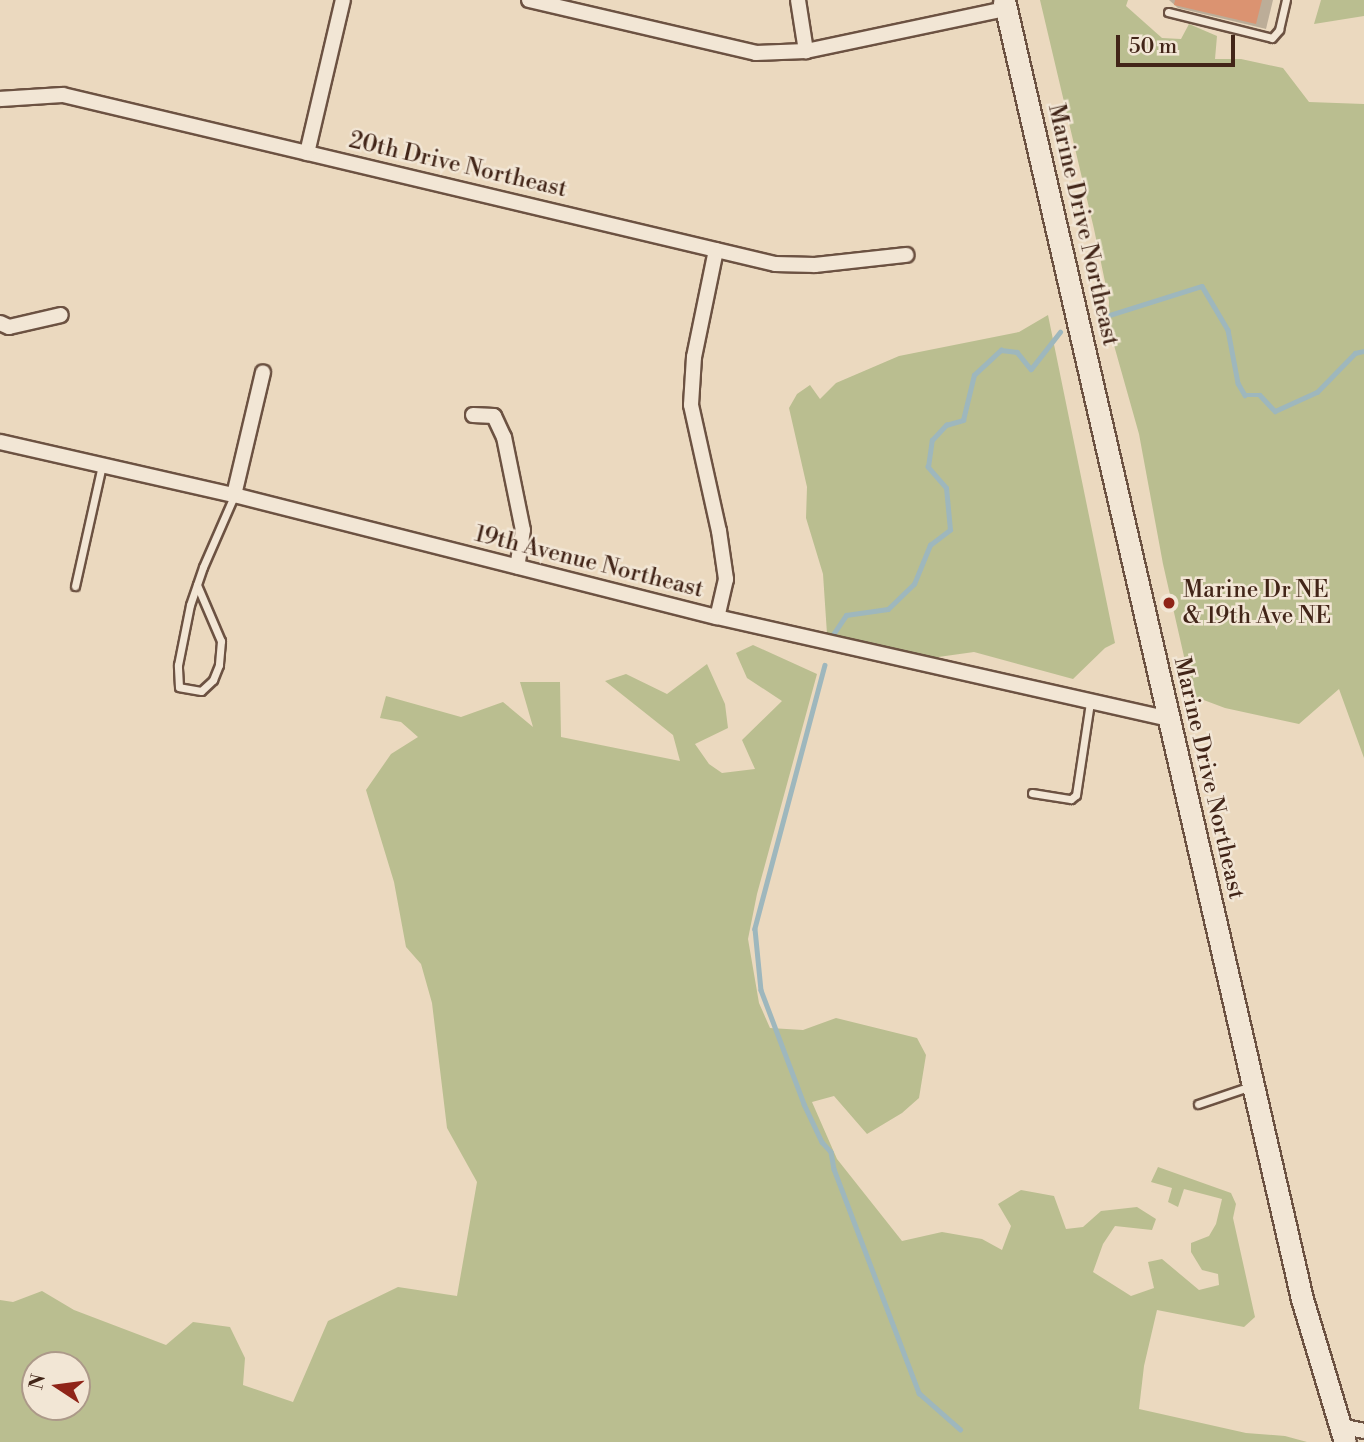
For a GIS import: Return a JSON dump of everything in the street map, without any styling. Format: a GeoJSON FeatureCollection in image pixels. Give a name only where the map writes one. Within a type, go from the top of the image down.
{"type":"FeatureCollection","features":[{"type":"Feature","properties":{"kind":"main road","name":"Marine Drive Northeast"},"geometry":{"type":"LineString","coordinates":[[1005,4],[1302,1299],[1342,1434]]}},
{"type":"Feature","properties":{"kind":"street"},"geometry":{"type":"LineString","coordinates":[[307,153],[343,0]]}},
{"type":"Feature","properties":{"kind":"street"},"geometry":{"type":"LineString","coordinates":[[529,0],[558,3],[756,53],[806,51],[1005,4]]}},
{"type":"Feature","properties":{"kind":"street"},"geometry":{"type":"LineString","coordinates":[[798,0],[806,51]]}},
{"type":"Feature","properties":{"kind":"street","name":"20th Drive Northeast"},"geometry":{"type":"LineString","coordinates":[[0,99],[63,95],[775,264],[815,265],[906,255]]}},
{"type":"Feature","properties":{"kind":"street"},"geometry":{"type":"LineString","coordinates":[[716,250],[694,357],[691,405],[719,531],[726,579],[717,617]]}},
{"type":"Feature","properties":{"kind":"street"},"geometry":{"type":"LineString","coordinates":[[0,323],[9,327],[61,316]]}},
{"type":"Feature","properties":{"kind":"street"},"geometry":{"type":"LineString","coordinates":[[234,495],[263,372]]}},
{"type":"Feature","properties":{"kind":"street"},"geometry":{"type":"LineString","coordinates":[[473,415],[494,416],[504,437],[523,530],[517,568]]}},
{"type":"Feature","properties":{"kind":"street","name":"19th Avenue Northeast"},"geometry":{"type":"LineString","coordinates":[[0,442],[234,495],[717,617],[1169,719]]}},
{"type":"Feature","properties":{"kind":"street"},"geometry":{"type":"LineString","coordinates":[[1342,1434],[1364,1431]]}},
{"type":"Feature","properties":{"kind":"lane"},"geometry":{"type":"LineString","coordinates":[[1168,12],[1272,38],[1279,30],[1286,0]]}},
{"type":"Feature","properties":{"kind":"lane"},"geometry":{"type":"LineString","coordinates":[[75,586],[102,465]]}},
{"type":"Feature","properties":{"kind":"lane"},"geometry":{"type":"LineString","coordinates":[[197,585],[220,641],[219,665],[213,680],[201,691],[180,687],[178,665],[197,585],[234,495]]}},
{"type":"Feature","properties":{"kind":"lane"},"geometry":{"type":"LineString","coordinates":[[1032,793],[1070,799],[1076,795],[1090,702]]}},
{"type":"Feature","properties":{"kind":"lane"},"geometry":{"type":"LineString","coordinates":[[1198,1104],[1253,1085]]}},
{"type":"Feature","properties":{"kind":"green space"},"geometry":{"type":"Polygon","coordinates":[[[1040,0],[1128,0],[1126,6],[1162,38],[1181,39],[1189,24],[1217,36],[1215,59],[1241,59],[1283,68],[1309,102],[1364,104],[1364,758],[1339,689],[1299,724],[1225,708],[1193,696],[1163,564],[1139,434],[1108,324],[1109,301],[1094,229],[1040,0]]]}},
{"type":"Feature","properties":{"kind":"green space"},"geometry":{"type":"Polygon","coordinates":[[[1321,0],[1364,0],[1364,16],[1314,24],[1321,0]]]}},
{"type":"Feature","properties":{"kind":"green space"},"geometry":{"type":"Polygon","coordinates":[[[1048,315],[1115,643],[1105,648],[1073,679],[974,652],[924,659],[827,634],[823,574],[806,518],[807,487],[789,408],[797,394],[810,385],[820,399],[836,383],[899,356],[1019,332],[1048,315]]]}},
{"type":"Feature","properties":{"kind":"green space"},"geometry":{"type":"Polygon","coordinates":[[[753,645],[817,674],[757,894],[748,939],[759,1003],[770,1028],[803,1030],[836,1018],[917,1038],[926,1055],[919,1098],[902,1113],[867,1134],[834,1096],[812,1102],[837,1159],[902,1241],[942,1232],[982,1239],[1002,1250],[1011,1226],[998,1204],[1021,1190],[1054,1196],[1066,1229],[1083,1227],[1101,1211],[1137,1207],[1156,1219],[1152,1230],[1115,1226],[1103,1244],[1093,1272],[1131,1296],[1154,1288],[1148,1262],[1162,1259],[1199,1290],[1219,1285],[1218,1274],[1202,1270],[1191,1252],[1191,1243],[1209,1236],[1216,1224],[1222,1199],[1184,1189],[1178,1207],[1168,1202],[1172,1188],[1151,1182],[1158,1167],[1231,1193],[1236,1204],[1233,1218],[1255,1317],[1244,1327],[1157,1310],[1144,1366],[1139,1409],[1246,1433],[1285,1436],[1307,1442],[0,1442],[0,1300],[13,1302],[42,1291],[74,1310],[166,1345],[193,1322],[230,1327],[245,1358],[243,1385],[293,1402],[328,1321],[398,1287],[457,1296],[477,1182],[447,1128],[432,1003],[421,964],[406,947],[394,882],[366,790],[391,754],[418,737],[401,722],[380,718],[386,696],[461,717],[503,702],[533,727],[520,682],[560,682],[561,737],[680,761],[673,735],[605,681],[626,674],[667,694],[707,664],[725,704],[728,728],[695,744],[709,764],[722,773],[755,769],[742,740],[782,701],[747,678],[736,653],[753,645]]]}},
{"type":"Feature","properties":{"kind":"building"},"geometry":{"type":"Polygon","coordinates":[[[1175,0],[1262,0],[1256,24],[1174,5],[1175,0]]]}},
{"type":"Feature","properties":{"kind":"waterway"},"geometry":{"type":"LineString","coordinates":[[1110,315],[1202,286],[1228,330],[1238,383],[1245,395],[1260,395],[1275,411],[1317,392],[1355,353],[1364,351]]}},
{"type":"Feature","properties":{"kind":"waterway"},"geometry":{"type":"LineString","coordinates":[[832,636],[846,615],[888,609],[914,584],[930,545],[950,530],[946,488],[928,467],[932,440],[946,425],[963,420],[974,375],[1001,350],[1017,352],[1031,369],[1060,332]]}},
{"type":"Feature","properties":{"kind":"waterway"},"geometry":{"type":"LineString","coordinates":[[825,665],[755,929],[761,990],[804,1104],[822,1142],[831,1152],[834,1169],[919,1393],[960,1429]]}},
{"type":"Feature","properties":{"kind":"place","name":"Marine Dr NE & 19th Ave NE"},"geometry":{"type":"Point","coordinates":[1169,603]}}]}
